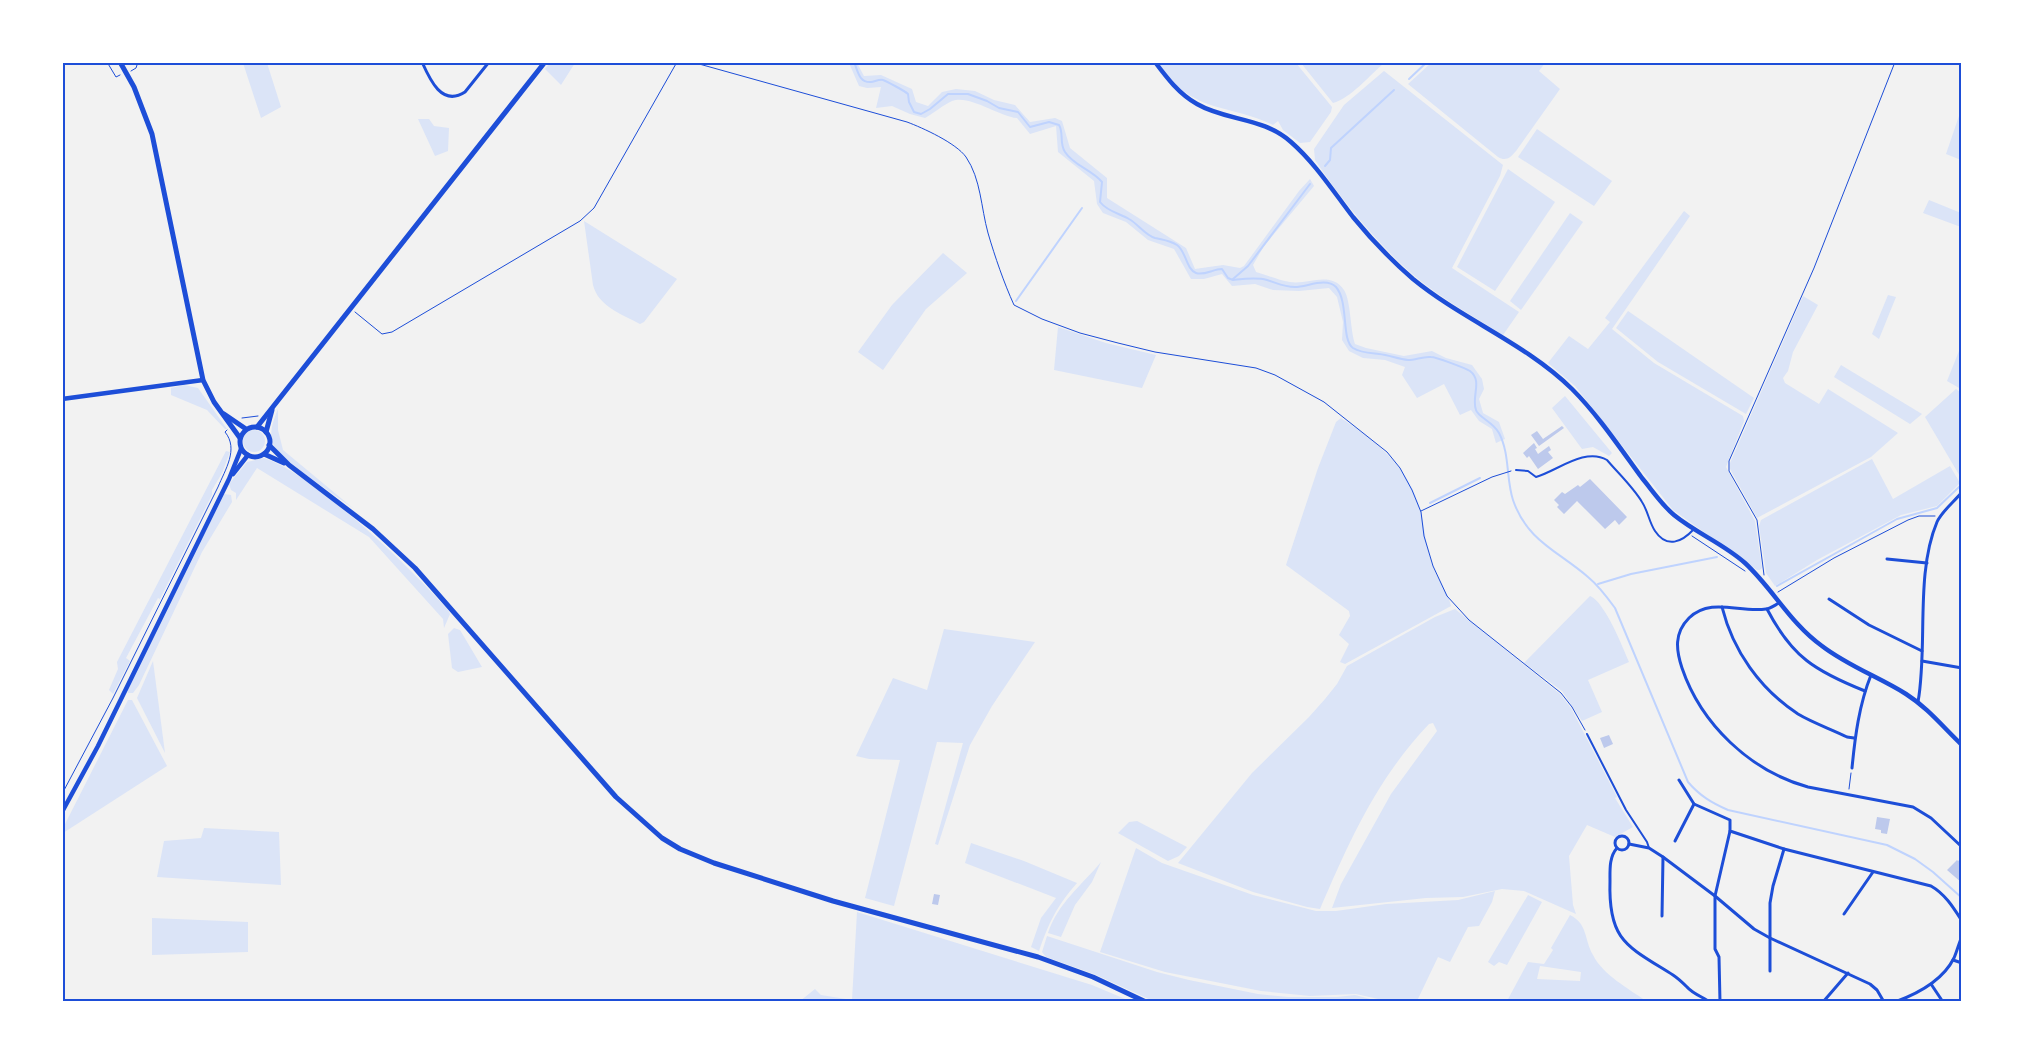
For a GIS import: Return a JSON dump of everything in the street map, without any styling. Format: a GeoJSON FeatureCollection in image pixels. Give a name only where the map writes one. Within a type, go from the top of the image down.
{"type":"FeatureCollection","features":[{"type":"Feature","properties":{"kind":"main road"},"geometry":{"type":"LineString","coordinates":[[120,62],[141,104],[152,134],[203,380],[240,438],[241,449],[248,456],[264,454],[289,465]]}},
{"type":"Feature","properties":{"kind":"main road"},"geometry":{"type":"LineString","coordinates":[[257,427],[545,62]]}},
{"type":"Feature","properties":{"kind":"main road"},"geometry":{"type":"LineString","coordinates":[[266,432],[273,407]]}},
{"type":"Feature","properties":{"kind":"main road"},"geometry":{"type":"LineString","coordinates":[[222,412],[246,429],[257,427],[266,432],[269,436],[269,445],[264,454]]}},
{"type":"Feature","properties":{"kind":"main road"},"geometry":{"type":"LineString","coordinates":[[240,438],[246,429]]}},
{"type":"Feature","properties":{"kind":"main road"},"geometry":{"type":"LineString","coordinates":[[269,445],[289,465],[373,529],[415,568],[599,778],[642,822],[662,838],[680,849],[714,862],[832,902],[1038,957],[1093,977],[1146,1002]]}},
{"type":"Feature","properties":{"kind":"street"},"geometry":{"type":"LineString","coordinates":[[422,62],[434,86],[441,94],[452,96],[465,92],[489,62]]}},
{"type":"Feature","properties":{"kind":"street"},"geometry":{"type":"LineString","coordinates":[[1155,62],[1167,79],[1196,104],[1257,123],[1276,131],[1290,140],[1306,156],[1364,230],[1399,266],[1439,298],[1541,362],[1574,391],[1653,492],[1672,513],[1743,561],[1762,580],[1794,623],[1832,654],[1906,693],[1934,715],[1962,745]]}},
{"type":"Feature","properties":{"kind":"street"},"geometry":{"type":"LineString","coordinates":[[62,399],[203,380]]}},
{"type":"Feature","properties":{"kind":"street"},"geometry":{"type":"LineString","coordinates":[[62,812],[92,758],[229,479],[241,449]]}},
{"type":"Feature","properties":{"kind":"street"},"geometry":{"type":"LineString","coordinates":[[229,479],[248,456]]}},
{"type":"Feature","properties":{"kind":"street"},"geometry":{"type":"LineString","coordinates":[[1918,702],[1921,685],[1927,563],[1932,538],[1940,516],[1962,492]]}},
{"type":"Feature","properties":{"kind":"street"},"geometry":{"type":"LineString","coordinates":[[1887,559],[1927,563]]}},
{"type":"Feature","properties":{"kind":"street"},"geometry":{"type":"LineString","coordinates":[[1829,599],[1869,625],[1922,651]]}},
{"type":"Feature","properties":{"kind":"street"},"geometry":{"type":"LineString","coordinates":[[1779,603],[1767,609],[1706,607],[1689,618],[1678,633],[1680,662],[1689,685],[1710,721],[1728,740],[1771,773],[1792,782],[1913,807],[1931,818],[1962,847]]}},
{"type":"Feature","properties":{"kind":"street"},"geometry":{"type":"LineString","coordinates":[[1722,607],[1733,639],[1762,684],[1800,715],[1847,737],[1854,738]]}},
{"type":"Feature","properties":{"kind":"street"},"geometry":{"type":"LineString","coordinates":[[1767,609],[1776,626],[1801,657],[1813,666],[1865,690]]}},
{"type":"Feature","properties":{"kind":"street"},"geometry":{"type":"LineString","coordinates":[[1922,661],[1962,668]]}},
{"type":"Feature","properties":{"kind":"street"},"geometry":{"type":"LineString","coordinates":[[1852,768],[1854,738],[1865,690],[1871,675]]}},
{"type":"Feature","properties":{"kind":"street"},"geometry":{"type":"LineString","coordinates":[[1679,780],[1694,804],[1730,820],[1730,831],[1715,896],[1715,949],[1719,957],[1720,1002]]}},
{"type":"Feature","properties":{"kind":"street"},"geometry":{"type":"LineString","coordinates":[[1675,841],[1694,804]]}},
{"type":"Feature","properties":{"kind":"street"},"geometry":{"type":"LineString","coordinates":[[1730,831],[1784,849],[1931,886],[1948,900],[1962,921]]}},
{"type":"Feature","properties":{"kind":"street"},"geometry":{"type":"LineString","coordinates":[[1617,848],[1615,842],[1619,836],[1626,837],[1629,844]]}},
{"type":"Feature","properties":{"kind":"street"},"geometry":{"type":"LineString","coordinates":[[1629,844],[1648,848],[1663,857],[1715,896],[1754,929],[1870,984],[1877,990],[1884,1002]]}},
{"type":"Feature","properties":{"kind":"street"},"geometry":{"type":"LineString","coordinates":[[1617,848],[1625,849],[1629,844]]}},
{"type":"Feature","properties":{"kind":"street"},"geometry":{"type":"LineString","coordinates":[[1617,848],[1613,853],[1610,865],[1610,905],[1612,920],[1618,934],[1627,945],[1644,958],[1682,980],[1688,988],[1710,1002]]}},
{"type":"Feature","properties":{"kind":"street"},"geometry":{"type":"LineString","coordinates":[[1770,971],[1770,903],[1784,849]]}},
{"type":"Feature","properties":{"kind":"street"},"geometry":{"type":"LineString","coordinates":[[1662,916],[1663,857]]}},
{"type":"Feature","properties":{"kind":"street"},"geometry":{"type":"LineString","coordinates":[[1844,914],[1873,872]]}},
{"type":"Feature","properties":{"kind":"street"},"geometry":{"type":"LineString","coordinates":[[1895,1002],[1931,984],[1953,960],[1962,936]]}},
{"type":"Feature","properties":{"kind":"street"},"geometry":{"type":"LineString","coordinates":[[1953,960],[1962,963]]}},
{"type":"Feature","properties":{"kind":"street"},"geometry":{"type":"LineString","coordinates":[[1823,1002],[1848,972]]}},
{"type":"Feature","properties":{"kind":"street"},"geometry":{"type":"LineString","coordinates":[[1931,984],[1943,1002]]}},
{"type":"Feature","properties":{"kind":"lane"},"geometry":{"type":"LineString","coordinates":[[1516,470],[1528,472],[1536,477],[1585,457],[1602,456],[1642,501],[1659,536],[1669,542],[1675,542],[1688,538],[1694,529]]}},
{"type":"Feature","properties":{"kind":"lane"},"geometry":{"type":"LineString","coordinates":[[1587,734],[1622,802],[1647,842],[1648,848]]}},
{"type":"Feature","properties":{"kind":"path"},"geometry":{"type":"LineString","coordinates":[[107,62],[116,77]]}},
{"type":"Feature","properties":{"kind":"path"},"geometry":{"type":"LineString","coordinates":[[127,74],[136,68],[138,62]]}},
{"type":"Feature","properties":{"kind":"path"},"geometry":{"type":"LineString","coordinates":[[350,309],[382,334],[387,333],[580,221],[594,208],[677,62]]}},
{"type":"Feature","properties":{"kind":"path"},"geometry":{"type":"LineString","coordinates":[[692,62],[907,122],[918,126],[956,148],[965,155],[976,178],[988,233],[1014,305],[1042,319],[1108,341],[1155,352],[1235,363],[1256,368],[1284,379],[1324,402],[1387,452],[1400,468],[1412,490],[1420,512],[1424,536],[1433,566],[1448,596],[1469,620],[1561,693],[1572,707],[1587,734]]}},
{"type":"Feature","properties":{"kind":"path"},"geometry":{"type":"LineString","coordinates":[[1762,580],[1765,573],[1757,520],[1729,471],[1729,461],[1814,268],[1895,62]]}},
{"type":"Feature","properties":{"kind":"path"},"geometry":{"type":"LineString","coordinates":[[236,422],[241,418],[263,414]]}},
{"type":"Feature","properties":{"kind":"path"},"geometry":{"type":"LineString","coordinates":[[62,794],[113,698],[218,487],[231,452],[231,444],[225,432],[231,426]]}},
{"type":"Feature","properties":{"kind":"path"},"geometry":{"type":"LineString","coordinates":[[1420,512],[1492,477],[1516,470]]}},
{"type":"Feature","properties":{"kind":"path"},"geometry":{"type":"LineString","coordinates":[[1773,595],[1834,558],[1908,520],[1919,516],[1940,516]]}},
{"type":"Feature","properties":{"kind":"path"},"geometry":{"type":"LineString","coordinates":[[1690,534],[1746,572]]}},
{"type":"Feature","properties":{"kind":"path"},"geometry":{"type":"LineString","coordinates":[[1848,795],[1852,768]]}},
{"type":"Feature","properties":{"kind":"shaded area"},"geometry":{"type":"Polygon","coordinates":[[[243,63],[267,63],[281,107],[261,118],[243,63]]]}},
{"type":"Feature","properties":{"kind":"shaded area"},"geometry":{"type":"Polygon","coordinates":[[[550,63],[575,63],[561,85],[545,69],[550,63]]]}},
{"type":"Feature","properties":{"kind":"shaded area"},"geometry":{"type":"Polygon","coordinates":[[[849,63],[857,63],[864,76],[881,75],[912,89],[916,102],[928,106],[942,92],[956,89],[975,91],[994,100],[1015,105],[1030,122],[1055,118],[1062,121],[1070,148],[1107,178],[1107,198],[1186,248],[1195,269],[1223,265],[1240,268],[1244,266],[1299,191],[1310,179],[1314,186],[1264,246],[1253,265],[1256,272],[1290,282],[1326,279],[1339,284],[1344,290],[1348,301],[1355,344],[1404,356],[1432,351],[1446,358],[1472,365],[1482,379],[1484,389],[1479,399],[1483,413],[1499,422],[1505,439],[1496,443],[1492,429],[1479,421],[1471,410],[1460,415],[1444,384],[1417,398],[1402,375],[1405,367],[1385,360],[1363,358],[1349,351],[1342,340],[1343,322],[1337,297],[1329,288],[1299,291],[1273,290],[1255,284],[1232,286],[1222,274],[1204,279],[1191,279],[1174,249],[1148,240],[1126,222],[1103,213],[1097,204],[1094,181],[1058,152],[1056,126],[1030,134],[1017,118],[1001,114],[967,100],[952,101],[925,118],[892,106],[876,108],[881,87],[867,88],[859,86],[849,63]]]}},
{"type":"Feature","properties":{"kind":"shaded area"},"geometry":{"type":"Polygon","coordinates":[[[1159,63],[1296,63],[1332,107],[1331,112],[1310,142],[1300,143],[1283,130],[1278,121],[1273,125],[1197,99],[1184,91],[1171,79],[1159,63]]]}},
{"type":"Feature","properties":{"kind":"shaded area"},"geometry":{"type":"Polygon","coordinates":[[[1301,63],[1384,63],[1346,97],[1333,103],[1301,63]]]}},
{"type":"Feature","properties":{"kind":"shaded area"},"geometry":{"type":"Polygon","coordinates":[[[1431,63],[1545,63],[1539,71],[1560,89],[1516,151],[1506,159],[1498,157],[1408,84],[1431,63]]]}},
{"type":"Feature","properties":{"kind":"shaded area"},"geometry":{"type":"Polygon","coordinates":[[[1384,71],[1503,165],[1500,176],[1452,268],[1519,312],[1503,335],[1437,293],[1400,263],[1355,213],[1315,160],[1314,149],[1344,105],[1384,71]]]}},
{"type":"Feature","properties":{"kind":"shaded area"},"geometry":{"type":"Polygon","coordinates":[[[1961,110],[1961,160],[1946,154],[1961,110]]]}},
{"type":"Feature","properties":{"kind":"shaded area"},"geometry":{"type":"Polygon","coordinates":[[[418,119],[429,119],[434,126],[449,128],[448,151],[435,156],[418,119]]]}},
{"type":"Feature","properties":{"kind":"shaded area"},"geometry":{"type":"Polygon","coordinates":[[[1537,129],[1612,181],[1594,206],[1518,157],[1537,129]]]}},
{"type":"Feature","properties":{"kind":"shaded area"},"geometry":{"type":"Polygon","coordinates":[[[1508,169],[1555,202],[1495,291],[1457,267],[1508,169]]]}},
{"type":"Feature","properties":{"kind":"shaded area"},"geometry":{"type":"Polygon","coordinates":[[[1929,200],[1961,213],[1961,227],[1923,213],[1929,200]]]}},
{"type":"Feature","properties":{"kind":"shaded area"},"geometry":{"type":"Polygon","coordinates":[[[1684,211],[1690,216],[1612,329],[1654,363],[1743,416],[1744,421],[1726,467],[1755,521],[1762,568],[1760,570],[1757,570],[1673,510],[1575,386],[1548,363],[1569,336],[1588,349],[1610,322],[1605,318],[1684,211]]]}},
{"type":"Feature","properties":{"kind":"shaded area"},"geometry":{"type":"Polygon","coordinates":[[[1570,213],[1583,222],[1521,310],[1510,301],[1570,213]]]}},
{"type":"Feature","properties":{"kind":"shaded area"},"geometry":{"type":"Polygon","coordinates":[[[584,221],[677,279],[644,322],[640,324],[612,309],[600,299],[593,285],[584,221]]]}},
{"type":"Feature","properties":{"kind":"shaded area"},"geometry":{"type":"Polygon","coordinates":[[[943,253],[967,273],[926,309],[883,370],[858,352],[892,305],[943,253]]]}},
{"type":"Feature","properties":{"kind":"shaded area"},"geometry":{"type":"Polygon","coordinates":[[[1888,295],[1896,297],[1879,339],[1872,334],[1888,295]]]}},
{"type":"Feature","properties":{"kind":"shaded area"},"geometry":{"type":"Polygon","coordinates":[[[1803,296],[1818,305],[1793,352],[1788,371],[1783,378],[1785,383],[1819,404],[1828,389],[1898,433],[1871,457],[1757,518],[1730,469],[1730,463],[1803,296]]]}},
{"type":"Feature","properties":{"kind":"shaded area"},"geometry":{"type":"Polygon","coordinates":[[[1628,311],[1754,398],[1746,414],[1658,362],[1616,328],[1628,311]]]}},
{"type":"Feature","properties":{"kind":"shaded area"},"geometry":{"type":"Polygon","coordinates":[[[1058,327],[1106,343],[1156,355],[1142,388],[1054,370],[1058,327]]]}},
{"type":"Feature","properties":{"kind":"shaded area"},"geometry":{"type":"Polygon","coordinates":[[[1961,346],[1961,389],[1947,381],[1961,346]]]}},
{"type":"Feature","properties":{"kind":"shaded area"},"geometry":{"type":"Polygon","coordinates":[[[1841,365],[1922,414],[1910,424],[1834,377],[1841,365]]]}},
{"type":"Feature","properties":{"kind":"shaded area"},"geometry":{"type":"Polygon","coordinates":[[[184,385],[198,388],[227,429],[207,410],[171,395],[171,388],[184,385]]]}},
{"type":"Feature","properties":{"kind":"shaded area"},"geometry":{"type":"Polygon","coordinates":[[[1956,389],[1961,393],[1961,478],[1925,417],[1956,389]]]}},
{"type":"Feature","properties":{"kind":"shaded area"},"geometry":{"type":"Polygon","coordinates":[[[1565,396],[1612,453],[1609,456],[1593,447],[1582,449],[1552,408],[1565,396]]]}},
{"type":"Feature","properties":{"kind":"shaded area"},"geometry":{"type":"Polygon","coordinates":[[[278,409],[278,430],[283,450],[354,509],[279,453],[271,437],[278,409]]]}},
{"type":"Feature","properties":{"kind":"shaded area"},"geometry":{"type":"Polygon","coordinates":[[[1341,418],[1379,447],[1400,469],[1409,482],[1421,512],[1432,564],[1451,606],[1345,664],[1340,662],[1349,644],[1339,635],[1350,616],[1349,611],[1286,565],[1318,468],[1336,422],[1341,418]]]}},
{"type":"Feature","properties":{"kind":"shaded area"},"geometry":{"type":"Polygon","coordinates":[[[250,430],[258,430],[265,437],[265,445],[258,452],[250,452],[243,445],[243,437],[250,430]]]}},
{"type":"Feature","properties":{"kind":"shaded area"},"geometry":{"type":"Polygon","coordinates":[[[226,451],[230,452],[222,473],[212,490],[212,495],[160,599],[158,598],[126,658],[130,661],[113,694],[109,690],[118,669],[117,662],[226,451]]]}},
{"type":"Feature","properties":{"kind":"shaded area"},"geometry":{"type":"Polygon","coordinates":[[[264,458],[290,470],[314,487],[361,524],[391,551],[448,610],[450,614],[444,628],[443,619],[369,537],[257,468],[236,500],[236,493],[231,490],[229,484],[247,462],[264,458]]]}},
{"type":"Feature","properties":{"kind":"shaded area"},"geometry":{"type":"Polygon","coordinates":[[[1872,459],[1893,499],[1950,466],[1960,483],[1937,506],[1901,515],[1817,560],[1775,586],[1766,573],[1759,526],[1761,520],[1872,459]]]}},
{"type":"Feature","properties":{"kind":"shaded area"},"geometry":{"type":"Polygon","coordinates":[[[224,494],[231,495],[232,502],[202,552],[139,685],[133,693],[128,693],[127,689],[224,494]]]}},
{"type":"Feature","properties":{"kind":"shaded area"},"geometry":{"type":"Polygon","coordinates":[[[1590,596],[1602,607],[1629,662],[1588,680],[1602,712],[1582,721],[1562,691],[1524,663],[1590,596]]]}},
{"type":"Feature","properties":{"kind":"shaded area"},"geometry":{"type":"Polygon","coordinates":[[[1455,609],[1560,694],[1571,708],[1617,797],[1615,798],[1633,827],[1615,837],[1587,825],[1569,856],[1573,905],[1576,914],[1524,891],[1502,889],[1463,897],[1426,898],[1332,908],[1341,884],[1391,794],[1437,731],[1433,723],[1429,724],[1410,745],[1379,789],[1342,859],[1320,909],[1253,892],[1178,863],[1252,773],[1325,699],[1337,684],[1347,666],[1435,617],[1455,609]]]}},
{"type":"Feature","properties":{"kind":"shaded area"},"geometry":{"type":"Polygon","coordinates":[[[454,628],[460,630],[482,667],[458,672],[452,668],[448,634],[454,628]]]}},
{"type":"Feature","properties":{"kind":"shaded area"},"geometry":{"type":"Polygon","coordinates":[[[944,629],[1035,642],[992,706],[970,745],[938,845],[935,844],[963,743],[937,742],[894,906],[865,898],[900,760],[869,759],[856,756],[893,678],[927,690],[944,629]]]}},
{"type":"Feature","properties":{"kind":"shaded area"},"geometry":{"type":"Polygon","coordinates":[[[153,661],[165,753],[137,698],[153,661]]]}},
{"type":"Feature","properties":{"kind":"shaded area"},"geometry":{"type":"Polygon","coordinates":[[[128,700],[132,700],[167,766],[63,833],[63,828],[128,700]]]}},
{"type":"Feature","properties":{"kind":"shaded area"},"geometry":{"type":"Polygon","coordinates":[[[1137,821],[1187,847],[1179,856],[1168,861],[1118,833],[1129,822],[1137,821]]]}},
{"type":"Feature","properties":{"kind":"shaded area"},"geometry":{"type":"Polygon","coordinates":[[[204,828],[279,832],[281,885],[157,877],[164,841],[201,838],[204,828]]]}},
{"type":"Feature","properties":{"kind":"shaded area"},"geometry":{"type":"Polygon","coordinates":[[[971,843],[1024,861],[1077,883],[1054,915],[1039,951],[1031,947],[1041,918],[1056,898],[965,863],[971,843]]]}},
{"type":"Feature","properties":{"kind":"shaded area"},"geometry":{"type":"Polygon","coordinates":[[[1136,848],[1162,863],[1253,895],[1316,911],[1336,911],[1386,904],[1458,900],[1495,891],[1492,902],[1479,926],[1468,927],[1450,962],[1438,957],[1417,1001],[1387,1001],[1356,994],[1310,996],[1261,991],[1165,972],[1100,952],[1136,848]]]}},
{"type":"Feature","properties":{"kind":"shaded area"},"geometry":{"type":"Polygon","coordinates":[[[1101,862],[1092,882],[1075,905],[1061,937],[1048,933],[1052,922],[1064,903],[1101,862]]]}},
{"type":"Feature","properties":{"kind":"shaded area"},"geometry":{"type":"Polygon","coordinates":[[[1528,895],[1542,902],[1507,965],[1499,962],[1494,966],[1488,962],[1528,895]]]}},
{"type":"Feature","properties":{"kind":"shaded area"},"geometry":{"type":"Polygon","coordinates":[[[857,912],[1092,985],[1130,1001],[800,1001],[815,989],[821,995],[852,1000],[857,912]]]}},
{"type":"Feature","properties":{"kind":"shaded area"},"geometry":{"type":"Polygon","coordinates":[[[1570,915],[1583,927],[1590,949],[1603,969],[1616,981],[1646,1001],[1507,1001],[1528,962],[1544,964],[1553,950],[1551,948],[1570,915]],[[1540,966],[1537,979],[1580,981],[1581,972],[1540,966]]]}},
{"type":"Feature","properties":{"kind":"shaded area"},"geometry":{"type":"Polygon","coordinates":[[[152,918],[248,922],[248,952],[152,955],[152,918]]]}},
{"type":"Feature","properties":{"kind":"shaded area"},"geometry":{"type":"Polygon","coordinates":[[[1047,936],[1157,972],[1258,994],[1288,997],[1355,995],[1378,1001],[1153,1001],[1094,974],[1046,957],[1042,952],[1047,936]]]}},
{"type":"Feature","properties":{"kind":"building"},"geometry":{"type":"Polygon","coordinates":[[[1562,426],[1564,428],[1539,446],[1531,435],[1537,431],[1543,439],[1562,426]]]}},
{"type":"Feature","properties":{"kind":"building"},"geometry":{"type":"Polygon","coordinates":[[[1534,443],[1538,454],[1549,446],[1551,450],[1548,452],[1553,458],[1538,469],[1529,456],[1527,458],[1523,453],[1534,443]]]}},
{"type":"Feature","properties":{"kind":"building"},"geometry":{"type":"Polygon","coordinates":[[[1590,479],[1627,517],[1619,525],[1615,520],[1605,529],[1577,501],[1564,514],[1557,507],[1559,505],[1554,500],[1562,492],[1565,494],[1578,485],[1580,487],[1590,479]]]}},
{"type":"Feature","properties":{"kind":"building"},"geometry":{"type":"Polygon","coordinates":[[[1609,735],[1613,744],[1604,748],[1600,738],[1609,735]]]}},
{"type":"Feature","properties":{"kind":"building"},"geometry":{"type":"Polygon","coordinates":[[[1877,817],[1890,819],[1887,834],[1875,829],[1877,817]]]}},
{"type":"Feature","properties":{"kind":"building"},"geometry":{"type":"Polygon","coordinates":[[[1962,858],[1962,883],[1947,870],[1957,860],[1962,858]]]}},
{"type":"Feature","properties":{"kind":"building"},"geometry":{"type":"Polygon","coordinates":[[[934,894],[940,895],[938,905],[932,904],[934,894]]]}},
{"type":"Feature","properties":{"kind":"waterway"},"geometry":{"type":"LineString","coordinates":[[854,62],[864,81],[883,80],[908,94],[909,102],[914,112],[921,114],[948,94],[968,94],[999,108],[1018,112],[1030,127],[1049,122],[1059,125],[1063,149],[1068,157],[1102,182],[1100,202],[1110,210],[1132,221],[1151,237],[1177,245],[1190,268],[1196,273],[1202,274],[1222,269],[1228,278],[1233,280],[1250,278],[1295,287],[1322,283],[1332,284],[1340,294],[1349,344],[1356,350],[1408,360],[1434,357],[1470,371],[1476,379],[1475,405],[1477,413],[1496,429],[1505,449],[1511,492],[1519,514],[1535,536],[1592,580],[1615,608],[1688,782],[1706,799],[1728,810],[1887,845],[1915,859],[1962,898]]}},
{"type":"Feature","properties":{"kind":"waterway"},"geometry":{"type":"LineString","coordinates":[[1409,79],[1427,62]]}},
{"type":"Feature","properties":{"kind":"waterway"},"geometry":{"type":"LineString","coordinates":[[1325,166],[1330,160],[1331,148],[1394,90]]}},
{"type":"Feature","properties":{"kind":"waterway"},"geometry":{"type":"LineString","coordinates":[[1233,279],[1248,266],[1310,184]]}},
{"type":"Feature","properties":{"kind":"waterway"},"geometry":{"type":"LineString","coordinates":[[1016,301],[1082,208]]}},
{"type":"Feature","properties":{"kind":"waterway"},"geometry":{"type":"LineString","coordinates":[[1430,503],[1480,478]]}},
{"type":"Feature","properties":{"kind":"waterway"},"geometry":{"type":"LineString","coordinates":[[1777,586],[1897,519],[1937,508],[1959,487]]}},
{"type":"Feature","properties":{"kind":"waterway"},"geometry":{"type":"LineString","coordinates":[[1598,584],[1631,574],[1717,557]]}}]}
